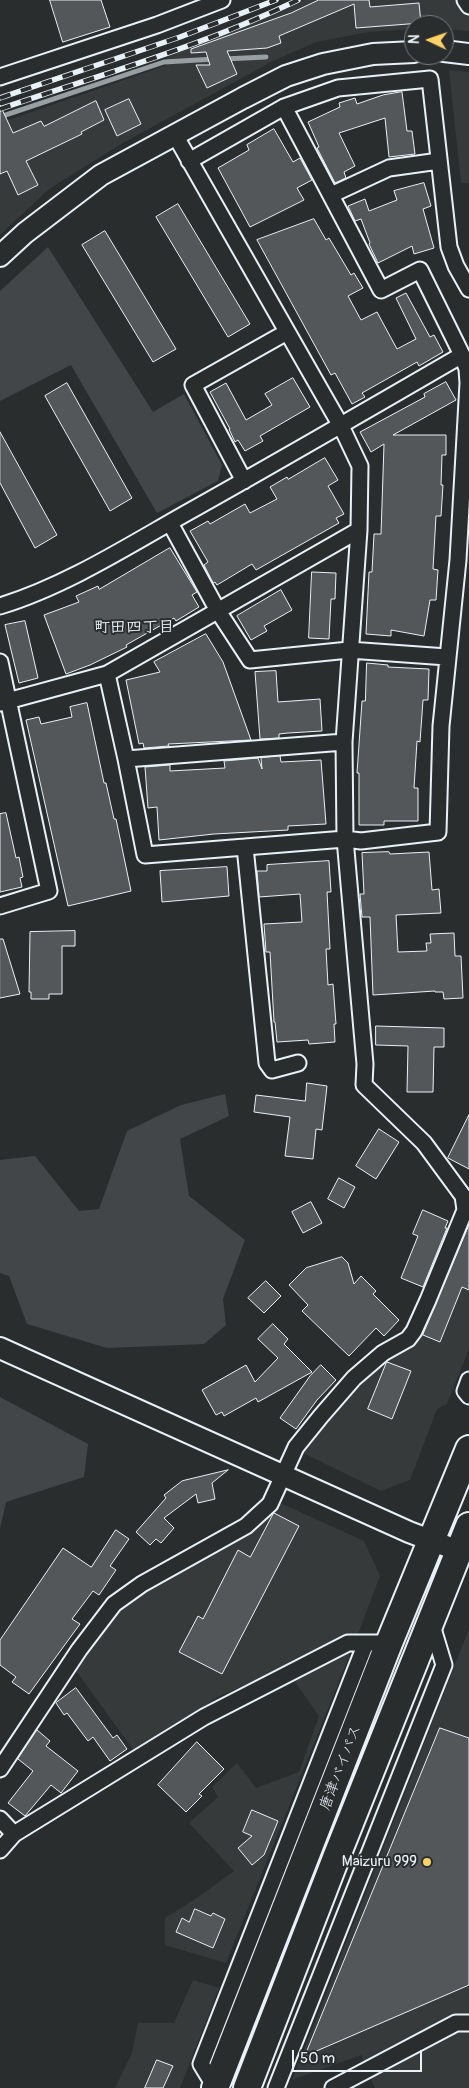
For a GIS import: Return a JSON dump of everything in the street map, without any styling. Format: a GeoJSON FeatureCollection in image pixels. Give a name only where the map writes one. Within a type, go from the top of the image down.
{"type":"FeatureCollection","features":[{"type":"Feature","properties":{"kind":"highway","name":"唐津バイパス"},"geometry":{"type":"LineString","coordinates":[[215,2088],[377,1643],[432,1541],[469,1449]]}},
{"type":"Feature","properties":{"kind":"highway","name":"唐津バイパス"},"geometry":{"type":"LineString","coordinates":[[247,2088],[332,1867],[431,1621],[464,1556],[469,1526]]}},
{"type":"Feature","properties":{"kind":"street"},"geometry":{"type":"LineString","coordinates":[[0,78],[157,25],[222,0]]}},
{"type":"Feature","properties":{"kind":"street"},"geometry":{"type":"LineString","coordinates":[[465,0],[469,6]]}},
{"type":"Feature","properties":{"kind":"street"},"geometry":{"type":"LineString","coordinates":[[0,256],[25,233],[101,176],[286,76],[323,64],[373,54],[404,52]]}},
{"type":"Feature","properties":{"kind":"street"},"geometry":{"type":"LineString","coordinates":[[454,52],[469,54]]}},
{"type":"Feature","properties":{"kind":"street"},"geometry":{"type":"LineString","coordinates":[[189,161],[284,107],[338,88],[430,80],[449,247],[456,266],[469,289]]}},
{"type":"Feature","properties":{"kind":"street"},"geometry":{"type":"LineString","coordinates":[[107,674],[146,856],[345,839],[361,841],[438,832],[441,726],[458,560],[468,383],[467,369],[420,270],[381,290],[284,107]]}},
{"type":"Feature","properties":{"kind":"street"},"geometry":{"type":"LineString","coordinates":[[0,1769],[79,1650],[114,1604],[142,1584],[246,1526],[270,1504],[296,1447],[354,1378],[383,1353],[408,1339],[414,1331],[465,1223],[466,1193],[424,1143],[364,1086],[365,1064],[345,839],[344,742],[349,650],[359,530],[360,466],[341,426],[175,136]]}},
{"type":"Feature","properties":{"kind":"street"},"geometry":{"type":"LineString","coordinates":[[331,196],[389,168],[439,161]]}},
{"type":"Feature","properties":{"kind":"street"},"geometry":{"type":"LineString","coordinates":[[244,481],[193,385],[287,332]]}},
{"type":"Feature","properties":{"kind":"street"},"geometry":{"type":"LineString","coordinates":[[0,606],[26,598],[103,560],[341,426],[462,355]]}},
{"type":"Feature","properties":{"kind":"street"},"geometry":{"type":"LineString","coordinates":[[170,523],[218,611],[250,660],[349,650],[447,658]]}},
{"type":"Feature","properties":{"kind":"street"},"geometry":{"type":"LineString","coordinates":[[4,702],[107,674],[359,530]]}},
{"type":"Feature","properties":{"kind":"street"},"geometry":{"type":"LineString","coordinates":[[0,662],[4,702],[49,891],[0,906]]}},
{"type":"Feature","properties":{"kind":"street"},"geometry":{"type":"LineString","coordinates":[[126,759],[344,742]]}},
{"type":"Feature","properties":{"kind":"street"},"geometry":{"type":"LineString","coordinates":[[245,847],[267,1062],[272,1070],[298,1063]]}},
{"type":"Feature","properties":{"kind":"street"},"geometry":{"type":"LineString","coordinates":[[0,1348],[464,1556]]}},
{"type":"Feature","properties":{"kind":"street"},"geometry":{"type":"LineString","coordinates":[[469,1380],[465,1390],[469,1396]]}},
{"type":"Feature","properties":{"kind":"street"},"geometry":{"type":"LineString","coordinates":[[276,2088],[444,1665],[431,1621]]}},
{"type":"Feature","properties":{"kind":"street"},"geometry":{"type":"LineString","coordinates":[[0,1850],[14,1834],[204,1717],[348,1644],[377,1643]]}},
{"type":"Feature","properties":{"kind":"street"},"geometry":{"type":"LineString","coordinates":[[0,1820],[14,1834]]}},
{"type":"Feature","properties":{"kind":"street"},"geometry":{"type":"LineString","coordinates":[[333,2088],[456,2023],[469,2023]]}},
{"type":"Feature","properties":{"kind":"shaded area"},"geometry":{"type":"Polygon","coordinates":[[[304,0],[469,0],[469,31],[454,30],[454,15],[404,15],[404,30],[368,32],[316,42],[273,61],[121,144],[49,189],[0,235],[0,123],[167,65],[167,57],[274,15],[304,0]]]}},
{"type":"Feature","properties":{"kind":"shaded area"},"geometry":{"type":"Polygon","coordinates":[[[449,70],[469,72],[469,183],[461,183],[449,70]]]}},
{"type":"Feature","properties":{"kind":"shaded area"},"geometry":{"type":"Polygon","coordinates":[[[48,247],[153,412],[184,394],[222,465],[218,481],[157,513],[71,365],[0,401],[0,291],[48,247]]]}},
{"type":"Feature","properties":{"kind":"shaded area"},"geometry":{"type":"Polygon","coordinates":[[[225,1094],[229,1116],[180,1139],[189,1196],[245,1240],[223,1299],[226,1325],[204,1344],[107,1348],[27,1324],[9,1276],[0,1273],[0,1160],[35,1156],[79,1211],[99,1209],[127,1131],[181,1105],[225,1094]]]}},
{"type":"Feature","properties":{"kind":"shaded area"},"geometry":{"type":"Polygon","coordinates":[[[469,1207],[469,1349],[447,1404],[437,1409],[410,1480],[381,1491],[299,1451],[356,1382],[418,1336],[469,1207]]]}},
{"type":"Feature","properties":{"kind":"shaded area"},"geometry":{"type":"Polygon","coordinates":[[[0,1397],[88,1444],[84,1477],[6,1502],[0,1529],[0,1397]]]}},
{"type":"Feature","properties":{"kind":"shaded area"},"geometry":{"type":"Polygon","coordinates":[[[276,1501],[364,1541],[380,1576],[356,1639],[219,1696],[135,1752],[74,1668],[122,1604],[276,1501]]]}},
{"type":"Feature","properties":{"kind":"shaded area","name":"Maizuru 999"},"geometry":{"type":"Polygon","coordinates":[[[469,1629],[469,2088],[375,2088],[361,2055],[292,2080],[469,1629]]]}},
{"type":"Feature","properties":{"kind":"shaded area"},"geometry":{"type":"Polygon","coordinates":[[[346,1652],[350,1654],[226,1963],[165,1945],[165,1918],[234,1871],[189,1823],[218,1797],[212,1787],[237,1763],[256,1788],[299,1772],[319,1716],[293,1679],[346,1652]]]}},
{"type":"Feature","properties":{"kind":"shaded area"},"geometry":{"type":"Polygon","coordinates":[[[193,1980],[219,1988],[180,2088],[115,2088],[132,2053],[138,2023],[174,2023],[193,1980]]]}},
{"type":"Feature","properties":{"kind":"building"},"geometry":{"type":"Polygon","coordinates":[[[50,0],[101,0],[110,27],[63,42],[50,0]]]}},
{"type":"Feature","properties":{"kind":"building"},"geometry":{"type":"Polygon","coordinates":[[[319,0],[369,0],[370,7],[419,3],[420,15],[404,15],[404,24],[356,28],[354,4],[279,36],[281,43],[267,48],[227,51],[237,74],[207,88],[196,65],[210,65],[206,52],[191,53],[191,49],[291,13],[319,0]]]}},
{"type":"Feature","properties":{"kind":"building"},"geometry":{"type":"Polygon","coordinates":[[[402,92],[407,131],[412,131],[415,154],[389,157],[385,118],[339,133],[355,166],[344,172],[346,178],[335,183],[317,148],[319,147],[308,122],[340,107],[339,103],[355,98],[357,104],[383,95],[402,92]]]}},
{"type":"Feature","properties":{"kind":"building"},"geometry":{"type":"Polygon","coordinates":[[[129,99],[141,124],[117,136],[105,110],[129,99]]]}},
{"type":"Feature","properties":{"kind":"building"},"geometry":{"type":"Polygon","coordinates":[[[96,101],[104,120],[81,132],[82,134],[26,161],[38,185],[18,195],[7,171],[0,174],[0,105],[13,133],[41,121],[44,126],[96,101]]]}},
{"type":"Feature","properties":{"kind":"building"},"geometry":{"type":"Polygon","coordinates":[[[274,129],[293,162],[300,158],[312,180],[297,188],[304,200],[250,227],[218,168],[249,150],[247,145],[274,129]]]}},
{"type":"Feature","properties":{"kind":"building"},"geometry":{"type":"Polygon","coordinates":[[[424,183],[431,206],[423,209],[434,248],[414,254],[412,246],[378,263],[369,244],[361,219],[355,221],[348,206],[365,199],[369,211],[397,200],[394,191],[424,183]]]}},
{"type":"Feature","properties":{"kind":"building"},"geometry":{"type":"Polygon","coordinates":[[[178,204],[250,324],[228,337],[156,217],[178,204]]]}},
{"type":"Feature","properties":{"kind":"building"},"geometry":{"type":"Polygon","coordinates":[[[314,219],[326,240],[329,238],[351,275],[354,273],[363,288],[348,296],[361,320],[377,312],[397,349],[416,339],[396,298],[406,293],[430,337],[434,335],[443,352],[419,366],[417,362],[362,393],[365,397],[352,404],[335,373],[331,375],[257,240],[314,219]]]}},
{"type":"Feature","properties":{"kind":"building"},"geometry":{"type":"Polygon","coordinates":[[[105,231],[176,349],[153,362],[82,245],[105,231]]]}},
{"type":"Feature","properties":{"kind":"building"},"geometry":{"type":"Polygon","coordinates":[[[293,378],[310,407],[260,436],[263,441],[245,451],[238,440],[235,442],[210,392],[226,383],[246,420],[272,405],[265,394],[293,378]]]}},
{"type":"Feature","properties":{"kind":"building"},"geometry":{"type":"Polygon","coordinates":[[[446,382],[456,400],[393,435],[446,435],[446,455],[442,455],[441,516],[436,516],[433,569],[438,570],[436,600],[430,600],[424,636],[391,630],[391,636],[366,634],[369,572],[372,572],[374,534],[381,534],[384,444],[371,452],[360,432],[425,397],[424,394],[446,382]]]}},
{"type":"Feature","properties":{"kind":"building"},"geometry":{"type":"Polygon","coordinates":[[[67,383],[132,498],[110,511],[45,396],[67,383]]]}},
{"type":"Feature","properties":{"kind":"building"},"geometry":{"type":"Polygon","coordinates":[[[0,432],[57,535],[35,548],[0,483],[0,432]]]}},
{"type":"Feature","properties":{"kind":"building"},"geometry":{"type":"Polygon","coordinates":[[[325,458],[338,480],[328,486],[344,514],[336,518],[339,523],[256,570],[252,564],[217,585],[215,582],[213,583],[204,565],[208,562],[190,531],[208,521],[210,524],[245,504],[250,513],[277,499],[270,487],[325,458]]]}},
{"type":"Feature","properties":{"kind":"building"},"geometry":{"type":"Polygon","coordinates":[[[170,548],[197,592],[192,595],[199,607],[176,621],[174,618],[126,645],[127,647],[66,674],[44,615],[79,602],[76,596],[98,586],[99,589],[170,548]]]}},
{"type":"Feature","properties":{"kind":"building"},"geometry":{"type":"Polygon","coordinates":[[[312,572],[336,573],[335,599],[331,599],[329,639],[309,638],[312,572]]]}},
{"type":"Feature","properties":{"kind":"building"},"geometry":{"type":"Polygon","coordinates":[[[281,590],[292,610],[264,626],[267,631],[251,640],[237,616],[281,590]]]}},
{"type":"Feature","properties":{"kind":"building"},"geometry":{"type":"Polygon","coordinates":[[[25,621],[38,678],[19,683],[5,625],[25,621]]]}},
{"type":"Feature","properties":{"kind":"building"},"geometry":{"type":"Polygon","coordinates":[[[206,634],[223,662],[251,740],[168,744],[169,746],[144,748],[143,743],[139,744],[126,680],[160,672],[154,662],[206,634]]]}},
{"type":"Feature","properties":{"kind":"building"},"geometry":{"type":"Polygon","coordinates":[[[367,663],[388,665],[388,667],[429,669],[428,700],[423,700],[420,742],[417,741],[414,788],[418,788],[418,821],[384,821],[384,825],[359,825],[359,773],[357,773],[362,701],[365,701],[367,663]]]}},
{"type":"Feature","properties":{"kind":"building"},"geometry":{"type":"Polygon","coordinates":[[[276,671],[278,702],[320,699],[322,731],[279,734],[279,738],[260,739],[255,672],[276,671]]]}},
{"type":"Feature","properties":{"kind":"building"},"geometry":{"type":"Polygon","coordinates":[[[87,703],[104,783],[106,783],[114,819],[116,819],[131,891],[68,906],[26,720],[39,717],[41,724],[72,717],[70,707],[87,703]]]}},
{"type":"Feature","properties":{"kind":"building"},"geometry":{"type":"Polygon","coordinates":[[[280,756],[281,762],[321,760],[326,824],[288,826],[288,830],[214,834],[159,840],[157,807],[148,808],[145,767],[170,765],[170,771],[225,768],[224,761],[258,758],[262,769],[261,758],[280,756]]]}},
{"type":"Feature","properties":{"kind":"building"},"geometry":{"type":"Polygon","coordinates":[[[6,813],[16,858],[19,857],[23,877],[20,878],[22,887],[0,892],[0,814],[6,813]]]}},
{"type":"Feature","properties":{"kind":"building"},"geometry":{"type":"Polygon","coordinates":[[[389,852],[390,854],[429,852],[432,890],[439,889],[441,913],[396,915],[398,952],[427,951],[426,943],[431,943],[430,934],[454,933],[455,956],[461,956],[463,998],[444,999],[443,992],[435,991],[373,995],[370,917],[362,917],[360,894],[364,894],[362,853],[389,852]]]}},
{"type":"Feature","properties":{"kind":"building"},"geometry":{"type":"Polygon","coordinates":[[[329,861],[331,892],[327,892],[330,949],[326,949],[328,985],[333,984],[336,1024],[334,1024],[335,1042],[309,1044],[308,1040],[277,1042],[270,952],[266,952],[264,924],[302,922],[300,894],[259,897],[257,871],[267,871],[267,865],[329,861]]]}},
{"type":"Feature","properties":{"kind":"building"},"geometry":{"type":"Polygon","coordinates":[[[227,867],[229,896],[162,902],[160,871],[227,867]]]}},
{"type":"Feature","properties":{"kind":"building"},"geometry":{"type":"Polygon","coordinates":[[[75,931],[75,946],[62,946],[62,994],[49,994],[49,999],[31,999],[31,992],[29,992],[30,932],[75,931]]]}},
{"type":"Feature","properties":{"kind":"building"},"geometry":{"type":"Polygon","coordinates":[[[0,939],[3,939],[20,994],[0,998],[0,939]]]}},
{"type":"Feature","properties":{"kind":"building"},"geometry":{"type":"Polygon","coordinates":[[[376,1026],[444,1028],[444,1047],[434,1047],[433,1092],[407,1092],[408,1046],[376,1045],[376,1026]]]}},
{"type":"Feature","properties":{"kind":"building"},"geometry":{"type":"Polygon","coordinates":[[[307,1083],[327,1086],[322,1130],[316,1129],[313,1159],[285,1156],[290,1117],[254,1112],[256,1095],[305,1101],[307,1083]]]}},
{"type":"Feature","properties":{"kind":"building"},"geometry":{"type":"Polygon","coordinates":[[[469,1115],[469,1169],[448,1158],[469,1115]]]}},
{"type":"Feature","properties":{"kind":"building"},"geometry":{"type":"Polygon","coordinates":[[[379,1129],[399,1142],[376,1179],[356,1166],[379,1129]]]}},
{"type":"Feature","properties":{"kind":"building"},"geometry":{"type":"Polygon","coordinates":[[[339,1178],[355,1187],[344,1208],[328,1199],[339,1178]]]}},
{"type":"Feature","properties":{"kind":"building"},"geometry":{"type":"Polygon","coordinates":[[[311,1202],[322,1223],[303,1233],[292,1212],[311,1202]]]}},
{"type":"Feature","properties":{"kind":"building"},"geometry":{"type":"Polygon","coordinates":[[[423,1210],[448,1221],[445,1228],[447,1228],[423,1287],[401,1278],[418,1236],[413,1234],[423,1210]]]}},
{"type":"Feature","properties":{"kind":"building"},"geometry":{"type":"Polygon","coordinates":[[[469,1225],[469,1290],[462,1287],[440,1342],[423,1335],[469,1225]]]}},
{"type":"Feature","properties":{"kind":"building"},"geometry":{"type":"Polygon","coordinates":[[[342,1257],[348,1263],[354,1284],[361,1276],[376,1291],[373,1294],[399,1320],[384,1336],[376,1328],[349,1356],[302,1311],[308,1305],[289,1285],[306,1268],[342,1257]]]}},
{"type":"Feature","properties":{"kind":"building"},"geometry":{"type":"Polygon","coordinates":[[[266,1281],[281,1296],[264,1313],[248,1298],[266,1281]]]}},
{"type":"Feature","properties":{"kind":"building"},"geometry":{"type":"Polygon","coordinates":[[[273,1324],[288,1339],[284,1344],[312,1372],[258,1402],[256,1398],[224,1416],[222,1412],[216,1415],[202,1390],[246,1365],[255,1382],[278,1358],[258,1339],[273,1324]]]}},
{"type":"Feature","properties":{"kind":"building"},"geometry":{"type":"Polygon","coordinates":[[[387,1362],[411,1371],[392,1419],[368,1409],[387,1362]]]}},
{"type":"Feature","properties":{"kind":"building"},"geometry":{"type":"Polygon","coordinates":[[[321,1365],[336,1380],[317,1400],[296,1429],[280,1418],[310,1376],[321,1365]]]}},
{"type":"Feature","properties":{"kind":"building"},"geometry":{"type":"Polygon","coordinates":[[[228,1470],[212,1483],[215,1499],[198,1503],[196,1494],[164,1518],[174,1528],[161,1543],[156,1539],[150,1545],[136,1532],[166,1498],[164,1495],[182,1481],[228,1470]]]}},
{"type":"Feature","properties":{"kind":"building"},"geometry":{"type":"Polygon","coordinates":[[[274,1513],[299,1526],[222,1674],[179,1652],[198,1616],[203,1619],[238,1550],[250,1557],[274,1513]]]}},
{"type":"Feature","properties":{"kind":"building"},"geometry":{"type":"Polygon","coordinates":[[[116,1530],[129,1539],[110,1566],[116,1570],[99,1595],[93,1591],[72,1619],[80,1624],[29,1694],[12,1682],[16,1677],[0,1665],[0,1640],[63,1548],[91,1567],[116,1530]]]}},
{"type":"Feature","properties":{"kind":"building"},"geometry":{"type":"Polygon","coordinates":[[[76,1688],[113,1738],[117,1735],[127,1749],[110,1761],[93,1737],[88,1741],[67,1713],[64,1715],[56,1703],[76,1688]]]}},
{"type":"Feature","properties":{"kind":"building","name":"Maizuru 999"},"geometry":{"type":"Polygon","coordinates":[[[440,1728],[469,1738],[469,1985],[305,2056],[440,1728]]]}},
{"type":"Feature","properties":{"kind":"building"},"geometry":{"type":"Polygon","coordinates":[[[37,1730],[50,1741],[46,1746],[78,1771],[61,1793],[51,1785],[25,1816],[8,1803],[33,1771],[18,1759],[37,1730]]]}},
{"type":"Feature","properties":{"kind":"building"},"geometry":{"type":"Polygon","coordinates":[[[197,1742],[224,1769],[199,1794],[202,1796],[186,1812],[158,1785],[197,1742]]]}},
{"type":"Feature","properties":{"kind":"building"},"geometry":{"type":"Polygon","coordinates":[[[252,1810],[278,1821],[264,1855],[252,1865],[238,1848],[252,1836],[243,1832],[252,1810]]]}},
{"type":"Feature","properties":{"kind":"building"},"geometry":{"type":"Polygon","coordinates":[[[195,1909],[211,1916],[213,1913],[225,1919],[213,1948],[176,1932],[182,1918],[189,1922],[195,1909]]]}},
{"type":"Feature","properties":{"kind":"building"},"geometry":{"type":"Polygon","coordinates":[[[157,2060],[173,2066],[163,2088],[145,2088],[157,2060]]]}},
{"type":"Feature","properties":{"kind":"waterway"},"geometry":{"type":"LineString","coordinates":[[224,59],[266,57]]}},
{"type":"Feature","properties":{"kind":"waterway"},"geometry":{"type":"LineString","coordinates":[[0,117],[164,62],[215,59]]}},
{"type":"Feature","properties":{"kind":"railway"},"geometry":{"type":"LineString","coordinates":[[0,98],[180,37],[276,0]]}},
{"type":"Feature","properties":{"kind":"railway"},"geometry":{"type":"LineString","coordinates":[[0,109],[188,46],[298,0]]}},
{"type":"Feature","properties":{"kind":"place","name":"Maizuru 999"},"geometry":{"type":"Point","coordinates":[427,1862]}},
{"type":"Feature","properties":{"kind":"district","name":"町田四丁目"},"geometry":{"type":"Point","coordinates":[134,628]}}]}
